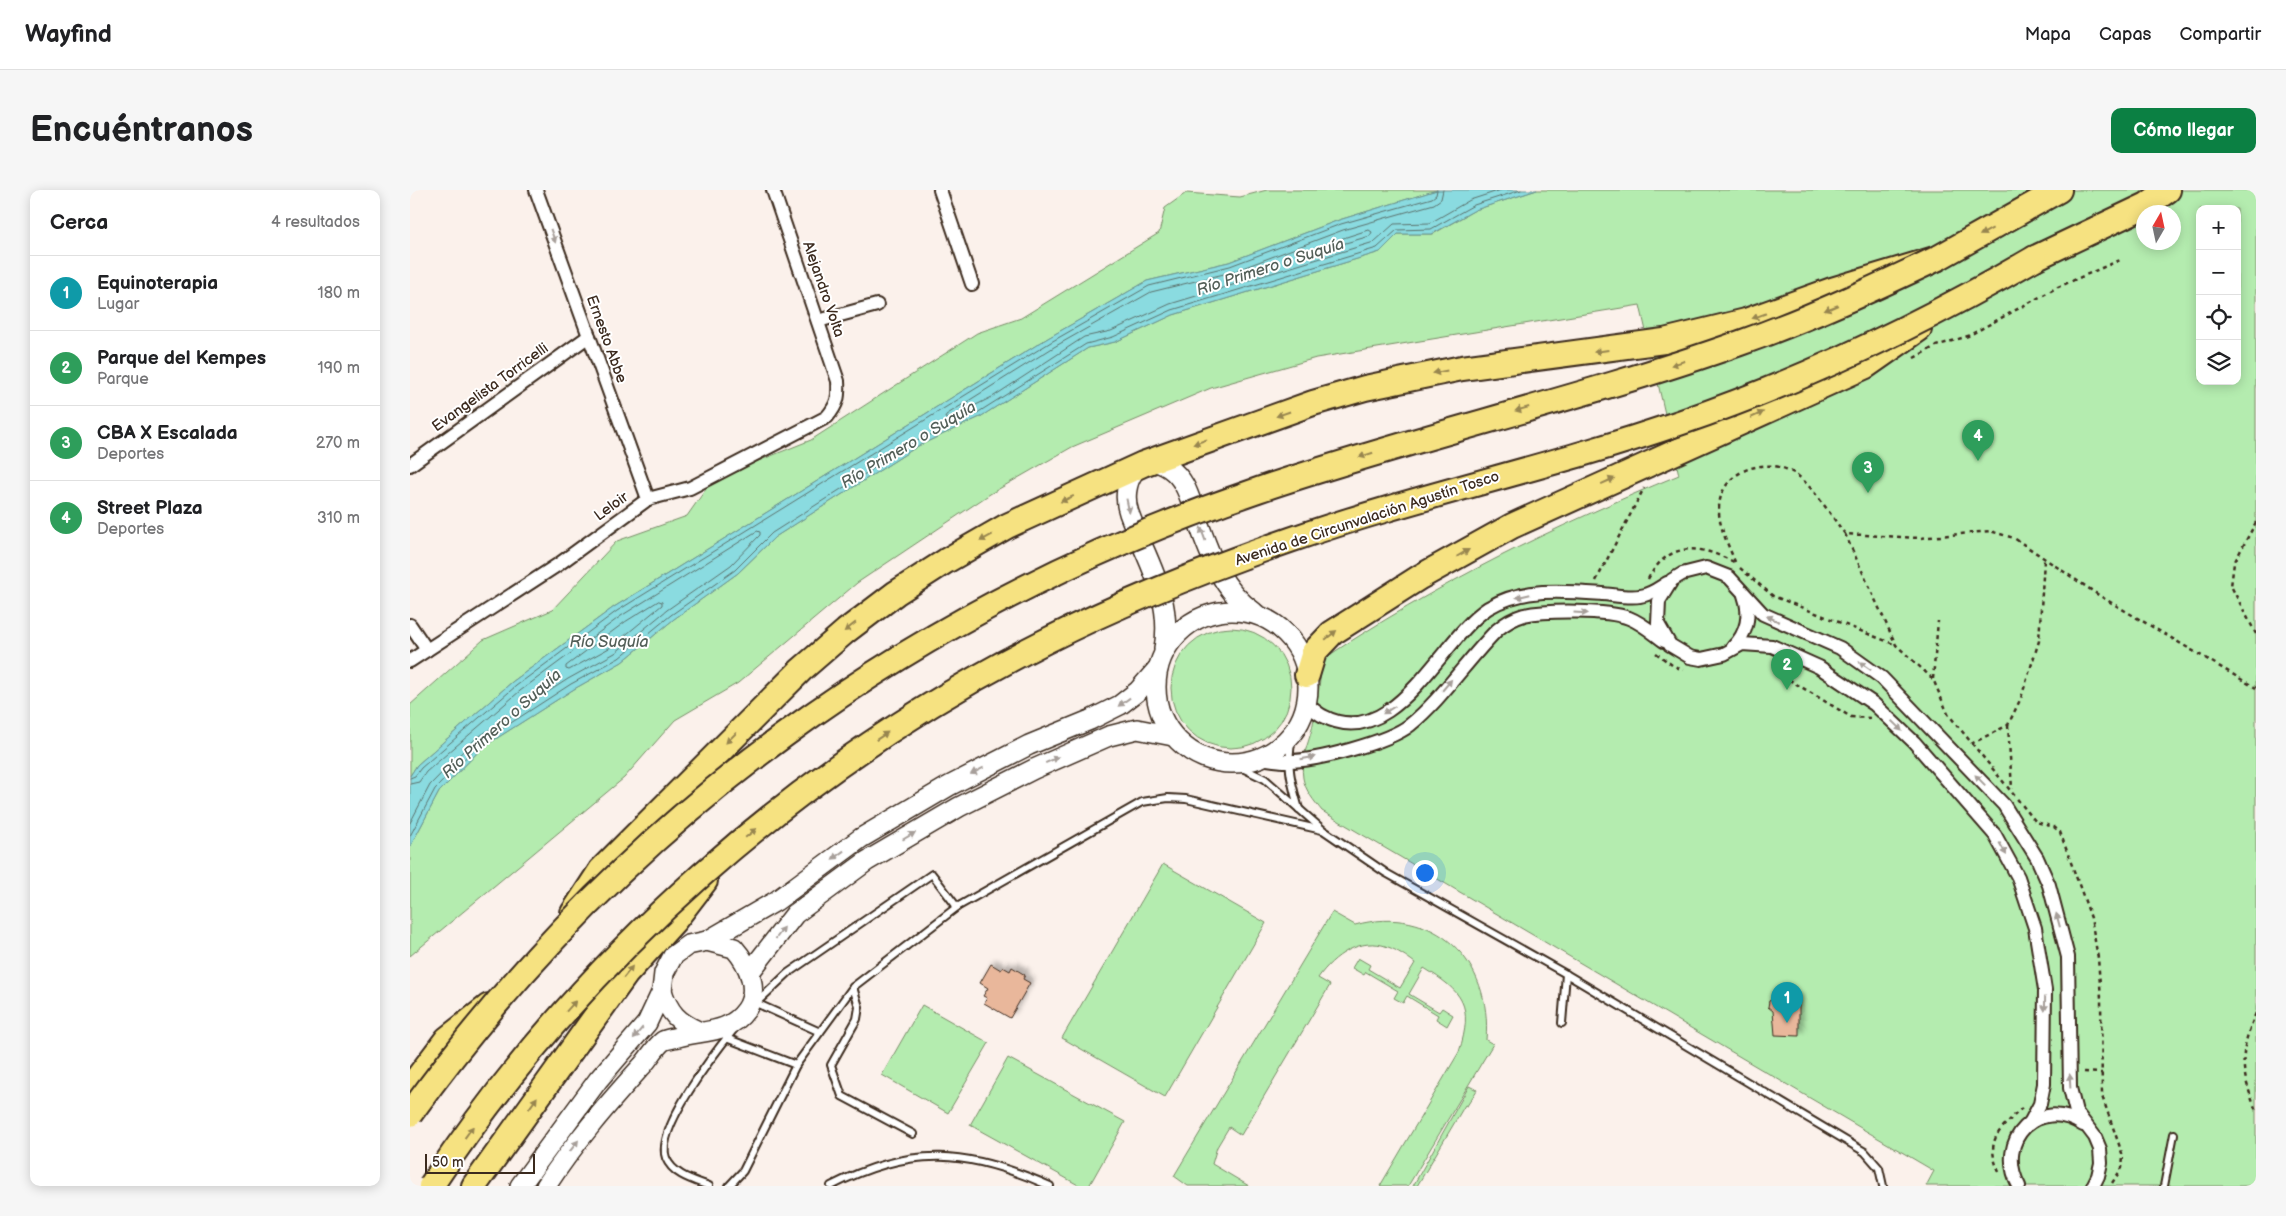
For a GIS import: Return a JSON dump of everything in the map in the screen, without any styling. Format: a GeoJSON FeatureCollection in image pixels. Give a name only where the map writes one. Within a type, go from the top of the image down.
{"type":"FeatureCollection","features":[{"type":"Feature","properties":{"kind":"highway"},"geometry":{"type":"LineString","coordinates":[[2008,220],[2044,190]]}},
{"type":"Feature","properties":{"kind":"highway"},"geometry":{"type":"LineString","coordinates":[[410,1114],[459,1049],[560,932],[655,839],[735,770],[776,739],[884,666],[1021,589],[1114,545],[1255,491],[1740,343],[1834,307],[1938,258],[2058,190]]}},
{"type":"Feature","properties":{"kind":"highway","name":"Avenida de Circunvalación Agustín Tosco"},"geometry":{"type":"LineString","coordinates":[[431,1186],[479,1118],[561,1017],[648,925],[728,851],[817,781],[932,704],[1041,643],[1130,602],[1241,557],[1340,524],[1680,423],[1830,364],[1918,323],[1955,303],[2035,258],[2140,190]]}},
{"type":"Feature","properties":{"kind":"highway"},"geometry":{"type":"LineString","coordinates":[[2035,258],[2147,205],[2168,190]]}},
{"type":"Feature","properties":{"kind":"highway"},"geometry":{"type":"LineString","coordinates":[[560,932],[600,870],[780,689],[818,655],[870,612],[921,576],[976,543],[1029,516],[1143,464],[1246,426],[1356,391],[1500,362],[1616,349],[1708,332],[1746,321],[1832,290],[1938,258]]}},
{"type":"Feature","properties":{"kind":"highway"},"geometry":{"type":"LineString","coordinates":[[1307,675],[1314,652],[1332,634],[1420,577],[1476,545],[1550,508],[1866,366],[1955,303]]}},
{"type":"Feature","properties":{"kind":"highway"},"geometry":{"type":"LineString","coordinates":[[474,1186],[626,974],[675,920],[728,851]]}},
{"type":"Feature","properties":{"kind":"highway"},"geometry":{"type":"LineString","coordinates":[[410,1088],[448,1039],[506,993]]}},
{"type":"Feature","properties":{"kind":"street","name":"Ernesto Abbe"},"geometry":{"type":"LineString","coordinates":[[536,190],[648,499]]}},
{"type":"Feature","properties":{"kind":"street","name":"Alejandro Volta"},"geometry":{"type":"LineString","coordinates":[[773,190],[838,381],[839,398]]}},
{"type":"Feature","properties":{"kind":"street"},"geometry":{"type":"LineString","coordinates":[[940,190],[972,284]]}},
{"type":"Feature","properties":{"kind":"street"},"geometry":{"type":"LineString","coordinates":[[818,321],[877,305]]}},
{"type":"Feature","properties":{"kind":"street","name":"Evangelista Torricelli"},"geometry":{"type":"LineString","coordinates":[[410,465],[589,336]]}},
{"type":"Feature","properties":{"kind":"street","name":"Leloir"},"geometry":{"type":"LineString","coordinates":[[410,661],[559,564],[648,499],[690,488],[827,417],[839,398]]}},
{"type":"Feature","properties":{"kind":"street"},"geometry":{"type":"LineString","coordinates":[[1143,464],[1160,464],[1175,472],[1182,480],[1210,553],[1227,586],[1242,604],[1259,615],[1271,621],[1292,640],[1303,661],[1307,675],[1305,703],[1293,732],[1273,751],[1260,758],[1234,764],[1202,757],[1173,736],[1164,722],[1158,702],[1156,682],[1168,625],[1163,598],[1126,503],[1126,484],[1130,476],[1143,464]]}},
{"type":"Feature","properties":{"kind":"street"},"geometry":{"type":"LineString","coordinates":[[1305,703],[1324,717],[1342,722],[1362,722],[1381,715],[1402,702],[1462,632],[1490,608],[1508,599],[1532,593],[1560,591],[1641,596],[1682,574],[1706,568],[1729,576],[1744,595],[1767,616],[1840,648],[1882,678],[2004,805],[2037,858],[2049,885],[2068,957],[2070,1088],[2076,1112],[2095,1136],[2100,1149],[2101,1163],[2093,1186]]}},
{"type":"Feature","properties":{"kind":"street"},"geometry":{"type":"LineString","coordinates":[[1670,645],[1658,624],[1657,612],[1659,600],[1672,580]]}},
{"type":"Feature","properties":{"kind":"street"},"geometry":{"type":"LineString","coordinates":[[1734,647],[1745,632],[1748,623],[1747,604],[1744,595]]}},
{"type":"Feature","properties":{"kind":"street"},"geometry":{"type":"LineString","coordinates":[[520,1186],[598,1080],[647,1023],[662,992],[664,973],[673,956],[688,945],[707,941],[776,901],[862,838],[949,786],[1029,745],[1090,720],[1120,705],[1138,691],[1161,662],[1177,634],[1186,624],[1206,614],[1230,610],[1259,615]]}},
{"type":"Feature","properties":{"kind":"street"},"geometry":{"type":"LineString","coordinates":[[1260,758],[1288,761],[1382,740],[1408,727],[1423,714],[1497,630],[1510,621],[1525,615],[1568,612],[1620,616],[1643,625],[1690,657],[1701,659],[1724,654],[1734,647],[1746,643],[1772,646],[1819,667],[1874,704],[1914,742],[1995,836],[2018,877],[2035,928],[2045,990],[2044,1084],[2040,1104],[2030,1123],[2018,1136],[2011,1152],[2013,1175],[2019,1186]]}},
{"type":"Feature","properties":{"kind":"street"},"geometry":{"type":"LineString","coordinates":[[410,625],[427,650]]}},
{"type":"Feature","properties":{"kind":"street"},"geometry":{"type":"LineString","coordinates":[[750,972],[795,914],[867,861],[960,807],[1034,769],[1109,736],[1137,729],[1173,736]]}},
{"type":"Feature","properties":{"kind":"street"},"geometry":{"type":"LineString","coordinates":[[546,1186],[609,1102],[663,1042],[698,1031],[717,1031],[734,1023],[747,1009],[752,991],[750,972],[734,948],[707,941]]}},
{"type":"Feature","properties":{"kind":"street"},"geometry":{"type":"LineString","coordinates":[[662,992],[668,1010],[681,1023],[698,1031]]}},
{"type":"Feature","properties":{"kind":"street"},"geometry":{"type":"LineString","coordinates":[[2030,1123],[2041,1117],[2058,1115],[2076,1120],[2086,1126]]}},
{"type":"Feature","properties":{"kind":"lane"},"geometry":{"type":"LineString","coordinates":[[1293,732],[1288,761],[1289,775],[1300,810]]}},
{"type":"Feature","properties":{"kind":"lane"},"geometry":{"type":"LineString","coordinates":[[1234,764],[1264,779],[1323,830],[1386,873],[1566,974],[1865,1152],[1879,1168],[1883,1186]]}},
{"type":"Feature","properties":{"kind":"lane"},"geometry":{"type":"LineString","coordinates":[[729,1186],[743,1171],[796,1065],[853,987],[957,907],[1142,802],[1168,798],[1186,800],[1323,830]]}},
{"type":"Feature","properties":{"kind":"lane"},"geometry":{"type":"LineString","coordinates":[[709,1186],[682,1176],[672,1167],[665,1156],[666,1138],[679,1109],[711,1057],[756,1003],[788,973],[932,874],[957,907]]}},
{"type":"Feature","properties":{"kind":"lane"},"geometry":{"type":"LineString","coordinates":[[1562,1023],[1566,974]]}},
{"type":"Feature","properties":{"kind":"lane"},"geometry":{"type":"LineString","coordinates":[[853,987],[859,1007],[858,1019],[831,1065],[842,1096],[913,1134]]}},
{"type":"Feature","properties":{"kind":"lane"},"geometry":{"type":"LineString","coordinates":[[756,1003],[820,1032]]}},
{"type":"Feature","properties":{"kind":"lane"},"geometry":{"type":"LineString","coordinates":[[726,1038],[796,1065]]}},
{"type":"Feature","properties":{"kind":"lane"},"geometry":{"type":"LineString","coordinates":[[2164,1186],[2174,1134]]}},
{"type":"Feature","properties":{"kind":"lane"},"geometry":{"type":"LineString","coordinates":[[832,1186],[850,1176],[891,1162],[934,1157],[997,1164],[1050,1186]]}},
{"type":"Feature","properties":{"kind":"path"},"geometry":{"type":"LineString","coordinates":[[1911,359],[1936,346],[1968,336],[2058,287],[2120,260]]}},
{"type":"Feature","properties":{"kind":"path"},"geometry":{"type":"LineString","coordinates":[[1735,562],[1720,519],[1719,500],[1729,480],[1745,469],[1767,466],[1796,474],[1845,534],[1896,644]]}},
{"type":"Feature","properties":{"kind":"path"},"geometry":{"type":"LineString","coordinates":[[1590,593],[1647,482]]}},
{"type":"Feature","properties":{"kind":"path"},"geometry":{"type":"LineString","coordinates":[[2256,522],[2234,562],[2231,586],[2256,634]]}},
{"type":"Feature","properties":{"kind":"path"},"geometry":{"type":"LineString","coordinates":[[1845,534],[1920,538],[1990,531],[2014,538],[2044,560],[2256,688]]}},
{"type":"Feature","properties":{"kind":"path"},"geometry":{"type":"LineString","coordinates":[[2012,790],[2008,725],[2021,698],[2039,641],[2044,560]]}},
{"type":"Feature","properties":{"kind":"path"},"geometry":{"type":"LineString","coordinates":[[1933,679],[1938,621]]}},
{"type":"Feature","properties":{"kind":"path"},"geometry":{"type":"LineString","coordinates":[[1653,650],[1672,665],[1690,672]]}},
{"type":"Feature","properties":{"kind":"path"},"geometry":{"type":"LineString","coordinates":[[1779,661],[1783,663],[1788,678],[1796,683],[1851,717],[1871,718]]}},
{"type":"Feature","properties":{"kind":"path"},"geometry":{"type":"LineString","coordinates":[[1971,744],[2008,725]]}},
{"type":"Feature","properties":{"kind":"path"},"geometry":{"type":"LineString","coordinates":[[2256,1013],[2245,1046],[2242,1067],[2243,1077],[2256,1111]]}},
{"type":"Feature","properties":{"kind":"path"},"geometry":{"type":"LineString","coordinates":[[2070,1071],[2102,1073]]}},
{"type":"Feature","properties":{"kind":"path"},"geometry":{"type":"LineString","coordinates":[[2000,1175],[1992,1154],[1996,1136],[2025,1104]]}},
{"type":"Feature","properties":{"kind":"green space"},"geometry":{"type":"Polygon","coordinates":[[[1267,190],[1437,190],[1339,220],[1229,262],[1147,281],[1048,338],[614,607],[512,682],[417,765],[410,776],[410,705],[483,640],[552,610],[617,541],[687,516],[713,479],[811,440],[977,333],[1021,318],[1159,233],[1165,208],[1186,193],[1240,197],[1267,190]]]}},
{"type":"Feature","properties":{"kind":"green space"},"geometry":{"type":"Polygon","coordinates":[[[1537,190],[2256,190],[2256,1186],[1926,1186],[1934,1171],[1322,811],[1313,799],[1304,782],[1302,771],[1312,729],[1322,660],[1408,607],[1496,558],[1587,515],[1679,475],[1640,305],[1316,358],[1211,388],[1072,447],[990,494],[857,583],[738,683],[675,720],[624,778],[410,956],[410,847],[439,792],[483,747],[574,689],[622,662],[674,619],[738,573],[775,537],[918,446],[980,417],[1088,348],[1115,342],[1173,315],[1380,252],[1398,234],[1433,234],[1475,210],[1537,190]]]}},
{"type":"Feature","properties":{"kind":"green space"},"geometry":{"type":"Polygon","coordinates":[[[1231,628],[1243,629],[1254,633],[1264,638],[1273,646],[1281,655],[1286,665],[1290,676],[1290,700],[1286,711],[1281,721],[1273,730],[1264,738],[1254,743],[1243,747],[1231,748],[1219,747],[1208,743],[1198,738],[1189,730],[1181,721],[1176,711],[1172,700],[1171,688],[1172,676],[1176,665],[1181,655],[1189,646],[1198,638],[1208,633],[1219,629],[1231,628]]]}},
{"type":"Feature","properties":{"kind":"green space"},"geometry":{"type":"Polygon","coordinates":[[[1163,864],[1266,923],[1165,1097],[1062,1038],[1163,864]]]}},
{"type":"Feature","properties":{"kind":"green space"},"geometry":{"type":"Polygon","coordinates":[[[1332,912],[1355,925],[1384,920],[1410,923],[1433,931],[1453,945],[1468,963],[1480,986],[1486,1011],[1486,1040],[1493,1044],[1408,1186],[1380,1186],[1459,1052],[1463,1036],[1465,1011],[1462,1001],[1456,993],[1424,968],[1409,994],[1439,1012],[1442,1008],[1453,1015],[1447,1026],[1436,1019],[1438,1015],[1407,996],[1403,1003],[1394,998],[1398,991],[1366,972],[1364,975],[1352,968],[1358,958],[1370,965],[1368,969],[1400,988],[1415,963],[1395,950],[1378,944],[1368,944],[1348,950],[1331,962],[1318,978],[1330,985],[1241,1135],[1229,1127],[1217,1147],[1212,1164],[1249,1186],[1188,1186],[1174,1176],[1332,912]]]}},
{"type":"Feature","properties":{"kind":"green space"},"geometry":{"type":"Polygon","coordinates":[[[922,1005],[989,1043],[948,1113],[882,1075],[922,1005]]]}},
{"type":"Feature","properties":{"kind":"green space"},"geometry":{"type":"Polygon","coordinates":[[[1008,1058],[1125,1122],[1089,1186],[1080,1186],[970,1125],[1008,1058]]]}},
{"type":"Feature","properties":{"kind":"green space"},"geometry":{"type":"Polygon","coordinates":[[[1469,1086],[1477,1090],[1467,1106],[1465,1105],[1417,1186],[1413,1186],[1469,1086]]]}},
{"type":"Feature","properties":{"kind":"water","name":"Río Suquía"},"geometry":{"type":"Polygon","coordinates":[[[1437,190],[1537,190],[1475,210],[1432,234],[1398,234],[1380,252],[1173,315],[1115,342],[1088,348],[980,417],[918,446],[775,537],[738,573],[674,619],[622,662],[574,689],[483,747],[439,792],[410,847],[410,776],[417,765],[512,682],[614,607],[1048,338],[1147,281],[1229,262],[1339,220],[1437,190]]]}},
{"type":"Feature","properties":{"kind":"building"},"geometry":{"type":"Polygon","coordinates":[[[991,964],[1001,970],[1003,967],[1010,971],[1012,967],[1025,975],[1023,979],[1030,983],[1010,1018],[984,1003],[987,998],[983,996],[988,988],[980,983],[991,964]]]}},
{"type":"Feature","properties":{"kind":"building"},"geometry":{"type":"Polygon","coordinates":[[[1775,998],[1799,1000],[1799,1036],[1775,1035],[1773,1011],[1768,1007],[1769,1001],[1775,998]]]}},
{"type":"Feature","properties":{"kind":"place","name":"Street Plaza"},"geometry":{"type":"Point","coordinates":[1978,461]}},
{"type":"Feature","properties":{"kind":"place","name":"CBA X Escalada"},"geometry":{"type":"Point","coordinates":[1868,493]}},
{"type":"Feature","properties":{"kind":"place","name":"Parque del Kempes"},"geometry":{"type":"Point","coordinates":[1787,690]}},
{"type":"Feature","properties":{"kind":"place","name":"Equinoterapia"},"geometry":{"type":"Point","coordinates":[1787,1023]}},
{"type":"Feature","properties":{"kind":"water label","name":"Río Primero o Suquía"},"geometry":{"type":"Point","coordinates":[1270,266]}},
{"type":"Feature","properties":{"kind":"water label","name":"Río Primero o Suquía"},"geometry":{"type":"Point","coordinates":[908,444]}},
{"type":"Feature","properties":{"kind":"water label","name":"Río Primero o Suquía"},"geometry":{"type":"Point","coordinates":[501,723]}}]}
